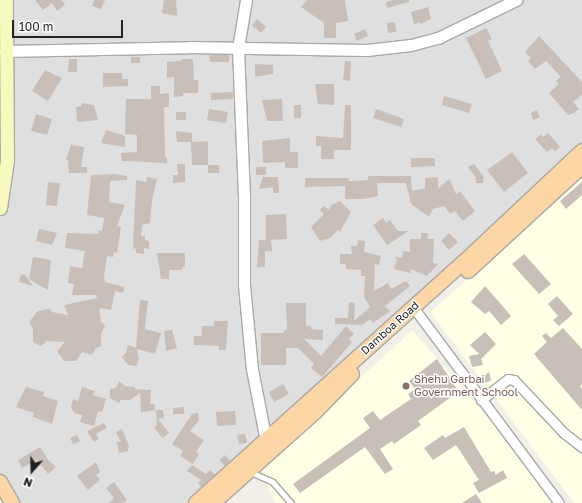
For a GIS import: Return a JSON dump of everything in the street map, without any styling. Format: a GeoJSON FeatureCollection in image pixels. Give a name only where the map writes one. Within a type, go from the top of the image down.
{"type":"FeatureCollection","features":[{"type":"Feature","properties":{"kind":"main road"},"geometry":{"type":"LineString","coordinates":[[0,208],[7,160],[5,51],[6,0]]}},
{"type":"Feature","properties":{"kind":"main road","name":"Damboa Road"},"geometry":{"type":"LineString","coordinates":[[196,503],[269,445],[315,412],[355,370],[582,151]]}},
{"type":"Feature","properties":{"kind":"main road","name":"Damboa Road"},"geometry":{"type":"LineString","coordinates":[[417,310],[582,166]]}},
{"type":"Feature","properties":{"kind":"main road","name":"Damboa Road"},"geometry":{"type":"LineString","coordinates":[[213,503],[250,471],[269,445]]}},
{"type":"Feature","properties":{"kind":"main road"},"geometry":{"type":"LineString","coordinates":[[0,482],[12,503]]}},
{"type":"Feature","properties":{"kind":"street"},"geometry":{"type":"LineString","coordinates":[[246,0],[238,48],[244,196],[244,285],[252,369],[269,445]]}},
{"type":"Feature","properties":{"kind":"street"},"geometry":{"type":"LineString","coordinates":[[5,51],[57,48],[367,50],[411,45],[440,37],[516,0]]}},
{"type":"Feature","properties":{"kind":"street"},"geometry":{"type":"LineString","coordinates":[[417,310],[481,400],[559,503]]}},
{"type":"Feature","properties":{"kind":"street"},"geometry":{"type":"LineString","coordinates":[[481,400],[508,379],[514,380],[564,433],[582,447]]}},
{"type":"Feature","properties":{"kind":"lane"},"geometry":{"type":"LineString","coordinates":[[250,471],[273,482],[290,503]]}},
{"type":"Feature","properties":{"kind":"shaded area"},"geometry":{"type":"Polygon","coordinates":[[[0,0],[582,0],[582,158],[204,503],[6,503],[0,491],[0,0]]]}},
{"type":"Feature","properties":{"kind":"shaded area"},"geometry":{"type":"Polygon","coordinates":[[[582,179],[582,503],[574,503],[430,312],[582,179]]]}},
{"type":"Feature","properties":{"kind":"shaded area","name":"Shehu Garbai Government School"},"geometry":{"type":"Polygon","coordinates":[[[412,330],[510,443],[554,503],[275,503],[261,470],[412,330]]]}},
{"type":"Feature","properties":{"kind":"building"},"geometry":{"type":"Polygon","coordinates":[[[35,0],[62,0],[65,5],[57,11],[52,3],[43,10],[35,0]]]}},
{"type":"Feature","properties":{"kind":"building"},"geometry":{"type":"Polygon","coordinates":[[[94,0],[105,0],[101,9],[92,6],[94,0]]]}},
{"type":"Feature","properties":{"kind":"building"},"geometry":{"type":"Polygon","coordinates":[[[164,0],[176,0],[177,16],[162,13],[164,0]]]}},
{"type":"Feature","properties":{"kind":"building"},"geometry":{"type":"Polygon","coordinates":[[[307,0],[345,0],[348,21],[336,23],[336,38],[324,38],[324,23],[301,7],[307,0]]]}},
{"type":"Feature","properties":{"kind":"building"},"geometry":{"type":"Polygon","coordinates":[[[393,0],[409,0],[409,2],[387,8],[386,2],[393,0]]]}},
{"type":"Feature","properties":{"kind":"building"},"geometry":{"type":"Polygon","coordinates":[[[428,7],[431,19],[421,24],[420,22],[414,24],[411,12],[428,7]]]}},
{"type":"Feature","properties":{"kind":"building"},"geometry":{"type":"Polygon","coordinates":[[[257,19],[266,27],[261,33],[252,25],[257,19]]]}},
{"type":"Feature","properties":{"kind":"building"},"geometry":{"type":"Polygon","coordinates":[[[395,22],[396,32],[388,33],[387,23],[395,22]]]}},
{"type":"Feature","properties":{"kind":"building"},"geometry":{"type":"Polygon","coordinates":[[[486,28],[492,39],[488,41],[502,71],[486,79],[466,38],[486,28]]]}},
{"type":"Feature","properties":{"kind":"building"},"geometry":{"type":"Polygon","coordinates":[[[365,29],[368,36],[357,41],[354,34],[365,29]]]}},
{"type":"Feature","properties":{"kind":"building"},"geometry":{"type":"Polygon","coordinates":[[[539,36],[582,82],[582,95],[573,102],[579,109],[574,113],[568,115],[549,93],[559,84],[556,81],[561,77],[546,61],[535,69],[528,61],[531,58],[525,52],[539,36]]]}},
{"type":"Feature","properties":{"kind":"building"},"geometry":{"type":"Polygon","coordinates":[[[209,55],[229,55],[229,62],[210,62],[209,55]]]}},
{"type":"Feature","properties":{"kind":"building"},"geometry":{"type":"Polygon","coordinates":[[[131,57],[140,57],[140,63],[131,63],[131,57]]]}},
{"type":"Feature","properties":{"kind":"building"},"geometry":{"type":"Polygon","coordinates":[[[69,59],[77,59],[77,72],[68,72],[69,59]]]}},
{"type":"Feature","properties":{"kind":"building"},"geometry":{"type":"Polygon","coordinates":[[[181,59],[193,59],[194,80],[198,80],[198,93],[183,93],[183,96],[174,97],[174,77],[167,78],[167,62],[181,61],[181,59]]]}},
{"type":"Feature","properties":{"kind":"building"},"geometry":{"type":"Polygon","coordinates":[[[345,61],[351,62],[350,81],[343,80],[345,61]]]}},
{"type":"Feature","properties":{"kind":"building"},"geometry":{"type":"Polygon","coordinates":[[[255,64],[273,65],[273,74],[255,77],[255,64]]]}},
{"type":"Feature","properties":{"kind":"building"},"geometry":{"type":"Polygon","coordinates":[[[45,70],[62,78],[48,101],[32,91],[45,70]]]}},
{"type":"Feature","properties":{"kind":"building"},"geometry":{"type":"Polygon","coordinates":[[[103,73],[122,73],[122,79],[128,79],[128,86],[103,87],[103,73]]]}},
{"type":"Feature","properties":{"kind":"building"},"geometry":{"type":"Polygon","coordinates":[[[315,84],[334,84],[334,105],[318,104],[315,84]]]}},
{"type":"Feature","properties":{"kind":"building"},"geometry":{"type":"Polygon","coordinates":[[[151,86],[160,86],[160,94],[169,93],[169,107],[164,107],[165,157],[167,158],[167,163],[122,161],[121,153],[137,152],[137,135],[125,134],[126,99],[151,99],[151,86]]]}},
{"type":"Feature","properties":{"kind":"building"},"geometry":{"type":"Polygon","coordinates":[[[233,92],[233,99],[211,100],[211,93],[233,92]]]}},
{"type":"Feature","properties":{"kind":"building"},"geometry":{"type":"Polygon","coordinates":[[[444,96],[472,104],[469,113],[442,105],[444,96]]]}},
{"type":"Feature","properties":{"kind":"building"},"geometry":{"type":"Polygon","coordinates":[[[282,99],[283,121],[267,121],[262,100],[282,99]]]}},
{"type":"Feature","properties":{"kind":"building"},"geometry":{"type":"Polygon","coordinates":[[[81,103],[94,105],[98,120],[77,122],[76,107],[82,106],[81,103]]]}},
{"type":"Feature","properties":{"kind":"building"},"geometry":{"type":"Polygon","coordinates":[[[294,105],[301,105],[301,118],[294,118],[294,105]]]}},
{"type":"Feature","properties":{"kind":"building"},"geometry":{"type":"Polygon","coordinates":[[[345,105],[351,105],[351,150],[334,150],[334,159],[321,159],[321,146],[316,146],[316,136],[343,138],[345,105]]]}},
{"type":"Feature","properties":{"kind":"building"},"geometry":{"type":"Polygon","coordinates":[[[209,109],[228,112],[226,123],[207,120],[209,109]]]}},
{"type":"Feature","properties":{"kind":"building"},"geometry":{"type":"Polygon","coordinates":[[[376,109],[404,119],[401,127],[373,118],[376,109]]]}},
{"type":"Feature","properties":{"kind":"building"},"geometry":{"type":"Polygon","coordinates":[[[537,110],[540,117],[533,120],[531,113],[537,110]]]}},
{"type":"Feature","properties":{"kind":"building"},"geometry":{"type":"Polygon","coordinates":[[[176,112],[186,112],[186,120],[176,120],[176,112]]]}},
{"type":"Feature","properties":{"kind":"building"},"geometry":{"type":"Polygon","coordinates":[[[36,114],[52,119],[47,135],[31,131],[36,114]]]}},
{"type":"Feature","properties":{"kind":"building"},"geometry":{"type":"Polygon","coordinates":[[[106,130],[125,136],[125,147],[101,143],[106,130]]]}},
{"type":"Feature","properties":{"kind":"building"},"geometry":{"type":"Polygon","coordinates":[[[176,131],[192,133],[192,142],[208,141],[208,165],[192,165],[191,142],[177,142],[176,131]]]}},
{"type":"Feature","properties":{"kind":"building"},"geometry":{"type":"Polygon","coordinates":[[[548,133],[560,147],[555,151],[552,148],[547,152],[535,139],[541,134],[543,137],[548,133]]]}},
{"type":"Feature","properties":{"kind":"building"},"geometry":{"type":"Polygon","coordinates":[[[290,138],[290,152],[298,152],[298,168],[285,168],[285,162],[263,163],[262,141],[290,138]]]}},
{"type":"Feature","properties":{"kind":"building"},"geometry":{"type":"Polygon","coordinates":[[[71,145],[84,147],[81,167],[87,167],[87,173],[69,173],[68,160],[66,160],[71,145]]]}},
{"type":"Feature","properties":{"kind":"building"},"geometry":{"type":"Polygon","coordinates":[[[512,152],[528,173],[504,192],[487,170],[512,152]]]}},
{"type":"Feature","properties":{"kind":"building"},"geometry":{"type":"Polygon","coordinates":[[[411,158],[435,158],[435,166],[411,167],[411,158]]]}},
{"type":"Feature","properties":{"kind":"building"},"geometry":{"type":"Polygon","coordinates":[[[177,164],[185,164],[185,182],[173,183],[173,175],[178,175],[177,164]]]}},
{"type":"Feature","properties":{"kind":"building"},"geometry":{"type":"Polygon","coordinates":[[[474,164],[484,177],[483,183],[476,183],[476,178],[468,167],[474,164]]]}},
{"type":"Feature","properties":{"kind":"building"},"geometry":{"type":"Polygon","coordinates":[[[208,165],[219,165],[219,173],[208,173],[208,165]]]}},
{"type":"Feature","properties":{"kind":"building"},"geometry":{"type":"Polygon","coordinates":[[[256,167],[266,167],[266,175],[256,175],[256,167]]]}},
{"type":"Feature","properties":{"kind":"building"},"geometry":{"type":"Polygon","coordinates":[[[115,174],[127,176],[127,180],[110,181],[109,202],[125,205],[117,226],[121,227],[117,253],[114,252],[113,257],[107,256],[104,277],[105,282],[124,287],[123,293],[115,291],[111,310],[99,308],[101,321],[105,326],[101,334],[101,346],[96,348],[92,355],[82,352],[76,361],[64,361],[57,351],[65,342],[47,341],[41,346],[33,342],[33,328],[29,322],[38,311],[49,309],[52,312],[68,315],[64,305],[97,298],[96,295],[72,295],[74,284],[68,283],[70,266],[82,268],[85,251],[65,248],[67,233],[98,234],[99,230],[102,231],[104,218],[87,215],[91,175],[115,174]]]}},
{"type":"Feature","properties":{"kind":"building"},"geometry":{"type":"Polygon","coordinates":[[[368,176],[411,176],[412,191],[425,188],[425,178],[438,177],[438,189],[449,179],[456,194],[460,191],[475,211],[463,221],[455,211],[450,214],[444,206],[433,209],[429,217],[411,204],[406,183],[377,183],[378,196],[364,199],[345,199],[345,186],[305,187],[305,178],[349,178],[349,181],[356,181],[368,180],[368,176]]]}},
{"type":"Feature","properties":{"kind":"building"},"geometry":{"type":"Polygon","coordinates":[[[147,177],[157,179],[152,200],[150,223],[142,225],[141,236],[145,236],[145,240],[149,241],[149,249],[144,248],[144,254],[136,253],[136,249],[133,248],[136,180],[146,182],[147,177]]]}},
{"type":"Feature","properties":{"kind":"building"},"geometry":{"type":"Polygon","coordinates":[[[263,177],[278,177],[279,193],[273,193],[273,187],[259,189],[263,177]]]}},
{"type":"Feature","properties":{"kind":"building"},"geometry":{"type":"Polygon","coordinates":[[[48,182],[60,183],[57,206],[46,205],[48,182]]]}},
{"type":"Feature","properties":{"kind":"building"},"geometry":{"type":"Polygon","coordinates":[[[582,182],[582,195],[566,209],[560,201],[582,182]]]}},
{"type":"Feature","properties":{"kind":"building"},"geometry":{"type":"Polygon","coordinates":[[[340,201],[351,212],[340,232],[338,230],[330,238],[320,241],[311,227],[324,214],[320,210],[324,206],[329,210],[331,205],[340,201]]]}},
{"type":"Feature","properties":{"kind":"building"},"geometry":{"type":"Polygon","coordinates":[[[286,214],[287,239],[266,240],[266,215],[286,214]]]}},
{"type":"Feature","properties":{"kind":"building"},"geometry":{"type":"Polygon","coordinates":[[[383,218],[386,223],[390,220],[398,231],[409,231],[387,245],[373,225],[383,218]]]}},
{"type":"Feature","properties":{"kind":"building"},"geometry":{"type":"Polygon","coordinates":[[[39,229],[57,233],[52,245],[36,241],[39,229]]]}},
{"type":"Feature","properties":{"kind":"building"},"geometry":{"type":"Polygon","coordinates":[[[421,233],[428,233],[427,239],[434,239],[433,263],[438,264],[427,276],[411,269],[411,273],[394,269],[397,260],[395,257],[402,258],[403,251],[410,252],[410,239],[421,239],[421,233]]]}},
{"type":"Feature","properties":{"kind":"building"},"geometry":{"type":"Polygon","coordinates":[[[449,233],[458,242],[449,250],[441,241],[449,233]]]}},
{"type":"Feature","properties":{"kind":"building"},"geometry":{"type":"Polygon","coordinates":[[[259,240],[271,240],[272,251],[265,251],[265,267],[257,267],[259,240]]]}},
{"type":"Feature","properties":{"kind":"building"},"geometry":{"type":"Polygon","coordinates":[[[358,240],[365,241],[364,252],[381,256],[379,265],[375,264],[374,291],[388,283],[391,289],[406,281],[410,286],[385,306],[390,311],[373,323],[370,319],[362,325],[335,324],[335,318],[348,318],[349,302],[355,303],[354,321],[370,307],[364,297],[365,276],[361,276],[361,270],[346,269],[346,264],[340,264],[340,254],[352,254],[351,246],[357,246],[358,240]]]}},
{"type":"Feature","properties":{"kind":"building"},"geometry":{"type":"Polygon","coordinates":[[[157,253],[185,253],[185,267],[182,267],[182,270],[169,270],[169,279],[161,279],[157,253]]]}},
{"type":"Feature","properties":{"kind":"building"},"geometry":{"type":"Polygon","coordinates":[[[524,254],[551,284],[539,294],[512,264],[524,254]]]}},
{"type":"Feature","properties":{"kind":"building"},"geometry":{"type":"Polygon","coordinates":[[[33,257],[51,260],[48,290],[29,279],[33,257]]]}},
{"type":"Feature","properties":{"kind":"building"},"geometry":{"type":"Polygon","coordinates":[[[21,274],[25,275],[33,286],[19,282],[21,274]]]}},
{"type":"Feature","properties":{"kind":"building"},"geometry":{"type":"Polygon","coordinates":[[[485,286],[511,316],[501,325],[489,311],[485,314],[471,302],[485,286]]]}},
{"type":"Feature","properties":{"kind":"building"},"geometry":{"type":"Polygon","coordinates":[[[557,296],[573,314],[559,326],[553,320],[558,316],[548,304],[557,296]]]}},
{"type":"Feature","properties":{"kind":"building"},"geometry":{"type":"Polygon","coordinates":[[[140,300],[148,301],[145,329],[161,333],[155,354],[137,349],[139,359],[136,366],[128,365],[122,357],[126,353],[128,345],[136,348],[140,300]]]}},
{"type":"Feature","properties":{"kind":"building"},"geometry":{"type":"Polygon","coordinates":[[[286,303],[306,303],[306,326],[311,326],[311,329],[323,330],[323,340],[304,339],[321,356],[346,326],[354,334],[349,339],[352,342],[322,377],[311,368],[314,364],[298,348],[286,348],[286,365],[261,365],[261,333],[284,333],[284,330],[287,330],[286,303]]]}},
{"type":"Feature","properties":{"kind":"building"},"geometry":{"type":"Polygon","coordinates":[[[214,321],[228,321],[226,350],[219,350],[219,346],[194,345],[194,336],[202,336],[202,326],[214,326],[214,321]]]}},
{"type":"Feature","properties":{"kind":"building"},"geometry":{"type":"Polygon","coordinates":[[[563,328],[582,349],[582,384],[580,386],[582,389],[582,410],[534,354],[547,342],[542,336],[546,333],[551,338],[563,328]]]}},
{"type":"Feature","properties":{"kind":"building"},"geometry":{"type":"Polygon","coordinates":[[[172,330],[177,348],[166,351],[164,331],[172,330]]]}},
{"type":"Feature","properties":{"kind":"building"},"geometry":{"type":"Polygon","coordinates":[[[485,332],[496,344],[481,359],[483,365],[472,367],[469,356],[479,354],[470,345],[485,332]]]}},
{"type":"Feature","properties":{"kind":"building"},"geometry":{"type":"Polygon","coordinates":[[[437,359],[457,389],[449,394],[451,397],[418,421],[421,425],[394,444],[392,441],[380,449],[393,469],[385,474],[365,447],[300,493],[293,484],[370,428],[363,418],[373,411],[380,420],[411,399],[408,394],[415,389],[409,381],[437,359]]]}},
{"type":"Feature","properties":{"kind":"building"},"geometry":{"type":"Polygon","coordinates":[[[489,372],[491,380],[486,383],[482,378],[489,372]]]}},
{"type":"Feature","properties":{"kind":"building"},"geometry":{"type":"Polygon","coordinates":[[[119,381],[125,386],[135,387],[135,389],[151,390],[150,404],[154,404],[155,410],[141,412],[140,393],[130,400],[121,400],[119,403],[110,398],[110,389],[116,388],[119,381]]]}},
{"type":"Feature","properties":{"kind":"building"},"geometry":{"type":"Polygon","coordinates":[[[283,384],[289,394],[274,402],[269,392],[283,384]]]}},
{"type":"Feature","properties":{"kind":"building"},"geometry":{"type":"Polygon","coordinates":[[[26,387],[44,392],[43,396],[58,401],[52,424],[33,417],[34,413],[16,407],[26,387]]]}},
{"type":"Feature","properties":{"kind":"building"},"geometry":{"type":"Polygon","coordinates":[[[82,387],[95,391],[93,395],[106,399],[102,412],[98,411],[94,426],[80,422],[82,415],[74,413],[71,408],[73,399],[78,401],[82,387]]]}},
{"type":"Feature","properties":{"kind":"building"},"geometry":{"type":"Polygon","coordinates":[[[184,407],[184,414],[173,414],[173,408],[184,407]]]}},
{"type":"Feature","properties":{"kind":"building"},"geometry":{"type":"Polygon","coordinates":[[[156,410],[163,410],[164,418],[158,419],[169,433],[162,438],[154,427],[157,425],[156,410]]]}},
{"type":"Feature","properties":{"kind":"building"},"geometry":{"type":"Polygon","coordinates":[[[235,411],[236,425],[217,426],[216,412],[235,411]]]}},
{"type":"Feature","properties":{"kind":"building"},"geometry":{"type":"Polygon","coordinates":[[[198,413],[199,420],[190,431],[204,440],[196,452],[199,454],[193,464],[180,456],[183,451],[172,444],[192,414],[198,413]]]}},
{"type":"Feature","properties":{"kind":"building"},"geometry":{"type":"Polygon","coordinates":[[[104,423],[107,428],[96,434],[99,439],[94,442],[87,431],[104,423]]]}},
{"type":"Feature","properties":{"kind":"building"},"geometry":{"type":"Polygon","coordinates":[[[464,427],[491,472],[494,471],[496,475],[503,470],[507,478],[479,493],[473,483],[479,480],[456,445],[433,460],[424,448],[443,435],[445,438],[464,427]]]}},
{"type":"Feature","properties":{"kind":"building"},"geometry":{"type":"Polygon","coordinates":[[[122,429],[129,446],[128,451],[119,453],[117,442],[121,442],[116,432],[122,429]]]}},
{"type":"Feature","properties":{"kind":"building"},"geometry":{"type":"Polygon","coordinates":[[[245,434],[247,443],[239,444],[237,435],[245,434]]]}},
{"type":"Feature","properties":{"kind":"building"},"geometry":{"type":"Polygon","coordinates":[[[77,435],[80,441],[73,444],[70,438],[77,435]]]}},
{"type":"Feature","properties":{"kind":"building"},"geometry":{"type":"Polygon","coordinates":[[[40,447],[49,461],[56,467],[48,474],[37,460],[22,468],[18,460],[40,447]]]}},
{"type":"Feature","properties":{"kind":"building"},"geometry":{"type":"Polygon","coordinates":[[[225,455],[230,461],[225,466],[219,460],[225,455]]]}},
{"type":"Feature","properties":{"kind":"building"},"geometry":{"type":"Polygon","coordinates":[[[96,462],[100,472],[96,475],[100,480],[88,490],[77,476],[96,462]]]}},
{"type":"Feature","properties":{"kind":"building"},"geometry":{"type":"Polygon","coordinates":[[[192,465],[206,474],[210,470],[215,474],[201,487],[198,483],[201,480],[187,471],[192,465]]]}},
{"type":"Feature","properties":{"kind":"building"},"geometry":{"type":"Polygon","coordinates":[[[114,482],[127,500],[123,503],[108,503],[114,498],[106,488],[114,482]]]}},
{"type":"Feature","properties":{"kind":"building"},"geometry":{"type":"Polygon","coordinates":[[[476,494],[482,503],[462,503],[476,494]]]}},
{"type":"Feature","properties":{"kind":"place","name":"Shehu Garbai Government School"},"geometry":{"type":"Point","coordinates":[406,386]}}]}
